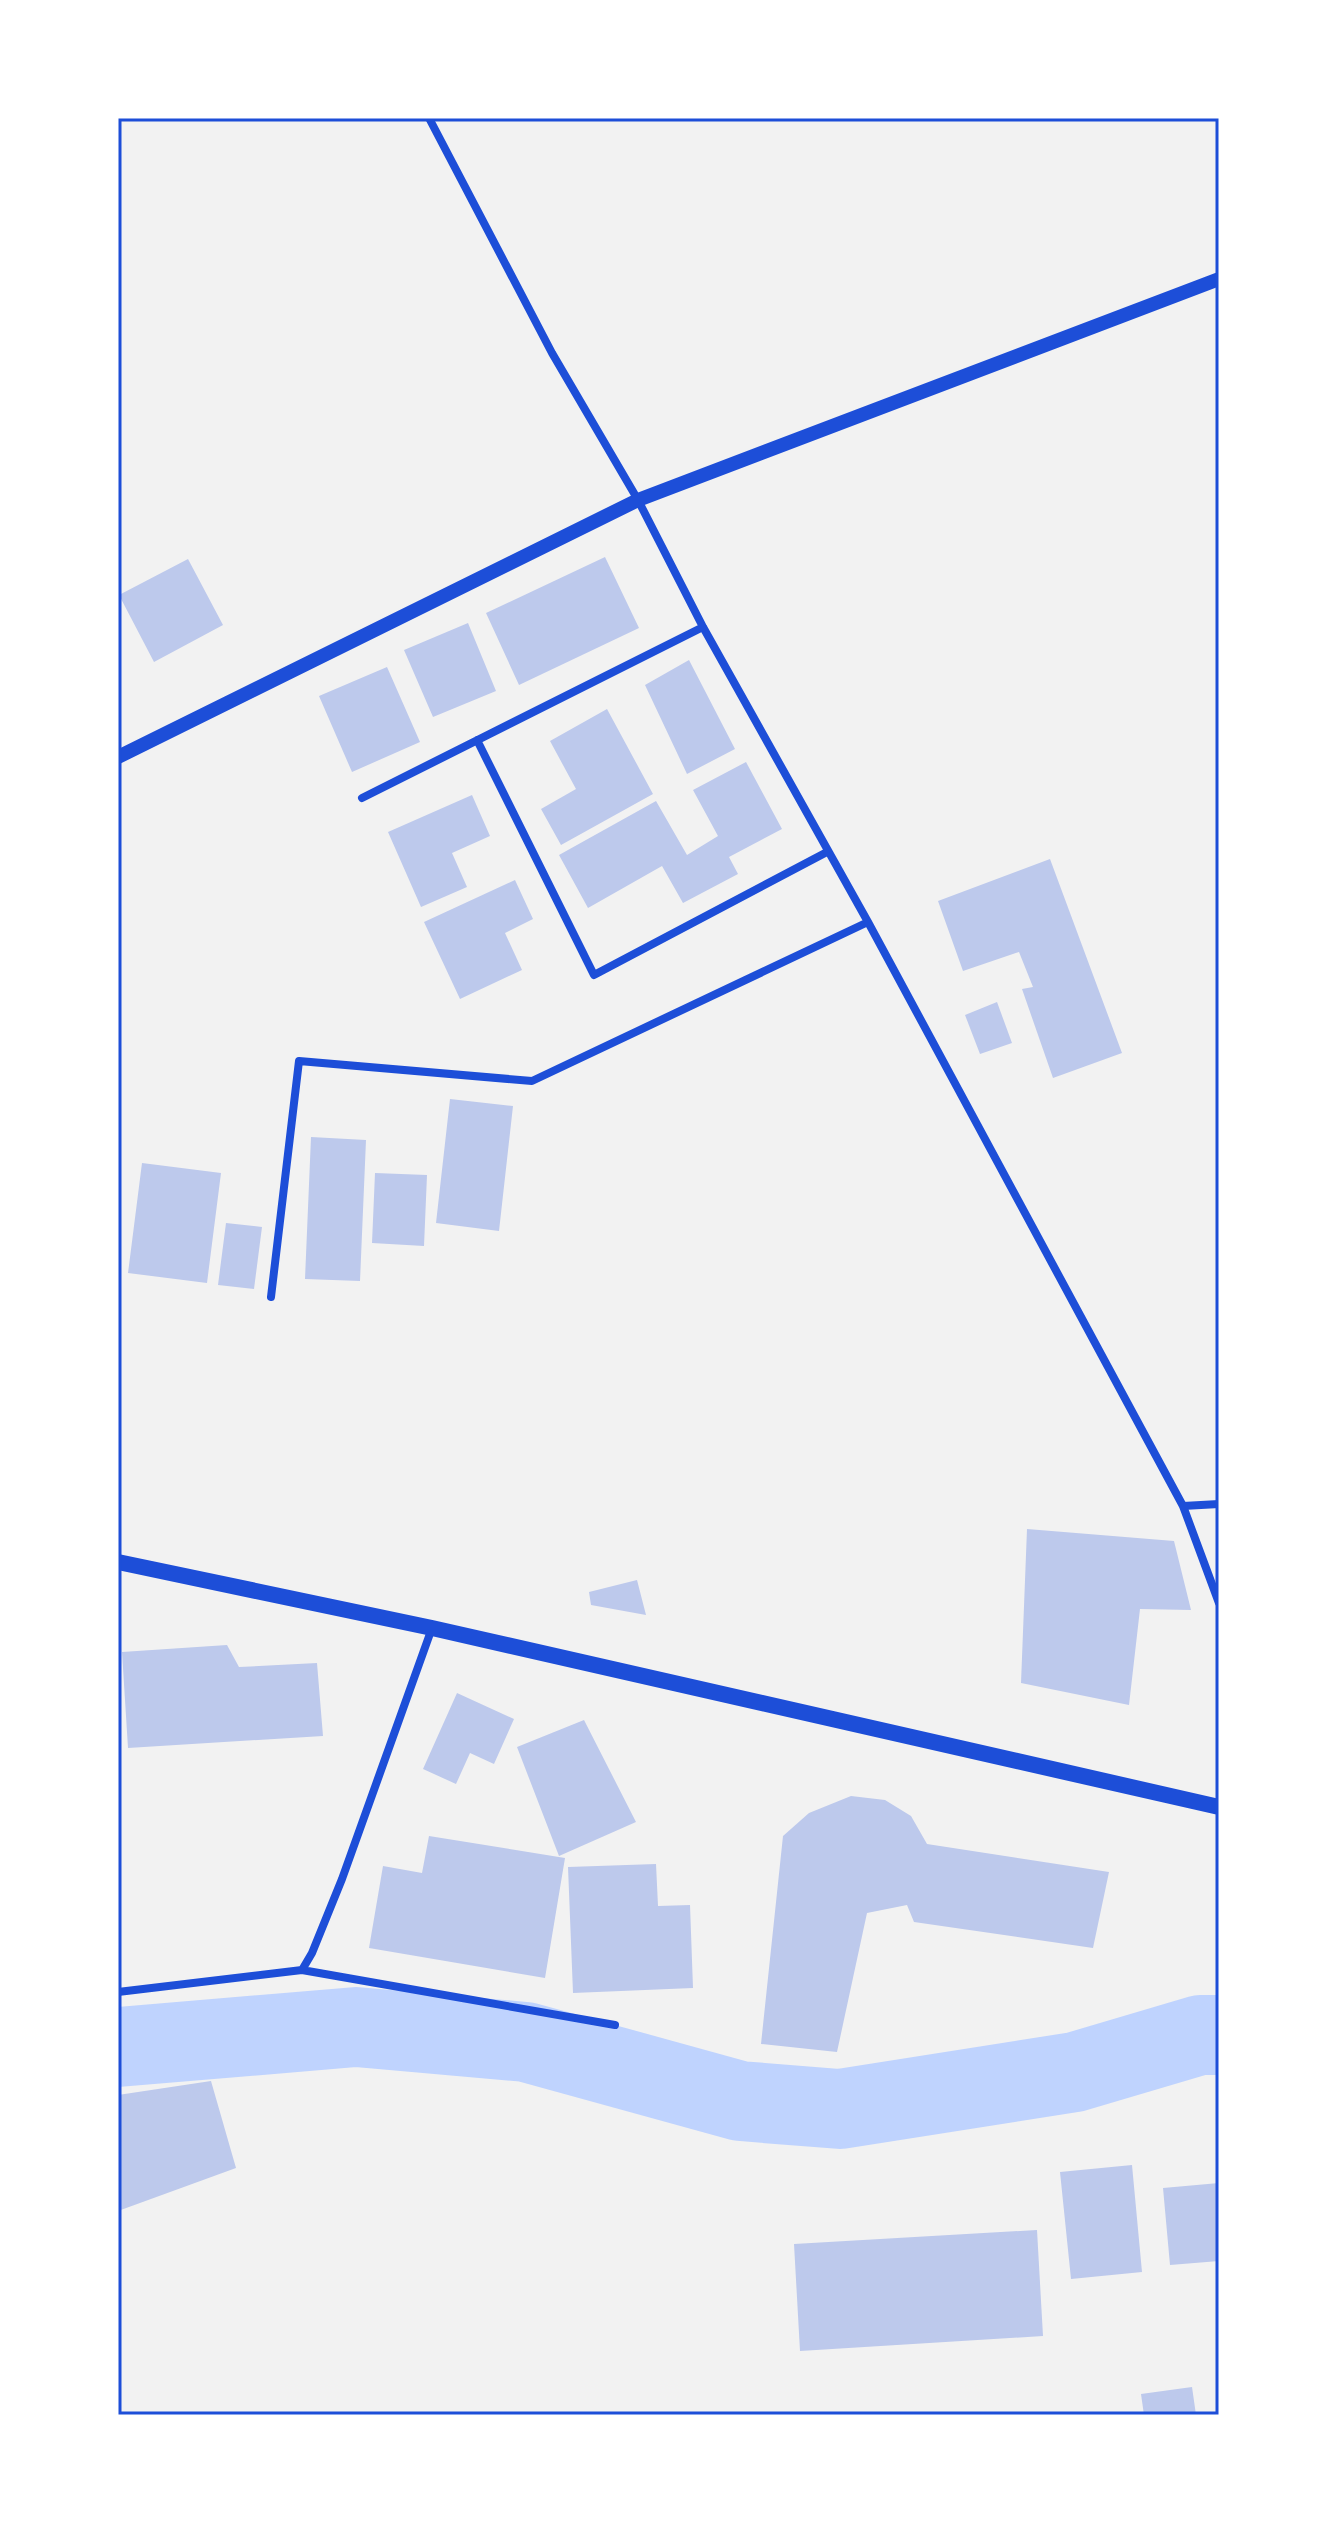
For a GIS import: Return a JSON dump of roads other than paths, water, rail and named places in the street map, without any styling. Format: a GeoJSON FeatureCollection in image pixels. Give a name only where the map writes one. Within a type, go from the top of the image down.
{"type":"FeatureCollection","features":[{"type":"Feature","properties":{"kind":"main road"},"geometry":{"type":"LineString","coordinates":[[118,1562],[432,1628],[1219,1807]]}},
{"type":"Feature","properties":{"kind":"street"},"geometry":{"type":"LineString","coordinates":[[429,118],[552,353],[638,500],[703,627],[868,922],[1183,1506],[1219,1603]]}},
{"type":"Feature","properties":{"kind":"street"},"geometry":{"type":"LineString","coordinates":[[118,757],[638,500],[1219,279]]}},
{"type":"Feature","properties":{"kind":"street"},"geometry":{"type":"LineString","coordinates":[[362,798],[703,627]]}},
{"type":"Feature","properties":{"kind":"street"},"geometry":{"type":"LineString","coordinates":[[477,740],[594,975],[827,852]]}},
{"type":"Feature","properties":{"kind":"street"},"geometry":{"type":"LineString","coordinates":[[271,1297],[299,1061],[532,1081],[868,922]]}},
{"type":"Feature","properties":{"kind":"street"},"geometry":{"type":"LineString","coordinates":[[1183,1506],[1219,1504]]}},
{"type":"Feature","properties":{"kind":"street"},"geometry":{"type":"LineString","coordinates":[[302,1970],[342,1879],[432,1628]]}},
{"type":"Feature","properties":{"kind":"street"},"geometry":{"type":"LineString","coordinates":[[118,1992],[302,1970],[615,2025]]}},
{"type":"Feature","properties":{"kind":"waterway"},"geometry":{"type":"LineString","coordinates":[[118,2047],[356,2027],[526,2042],[740,2101],[840,2109],[1075,2072],[1200,2035],[1219,2035]]}}]}
